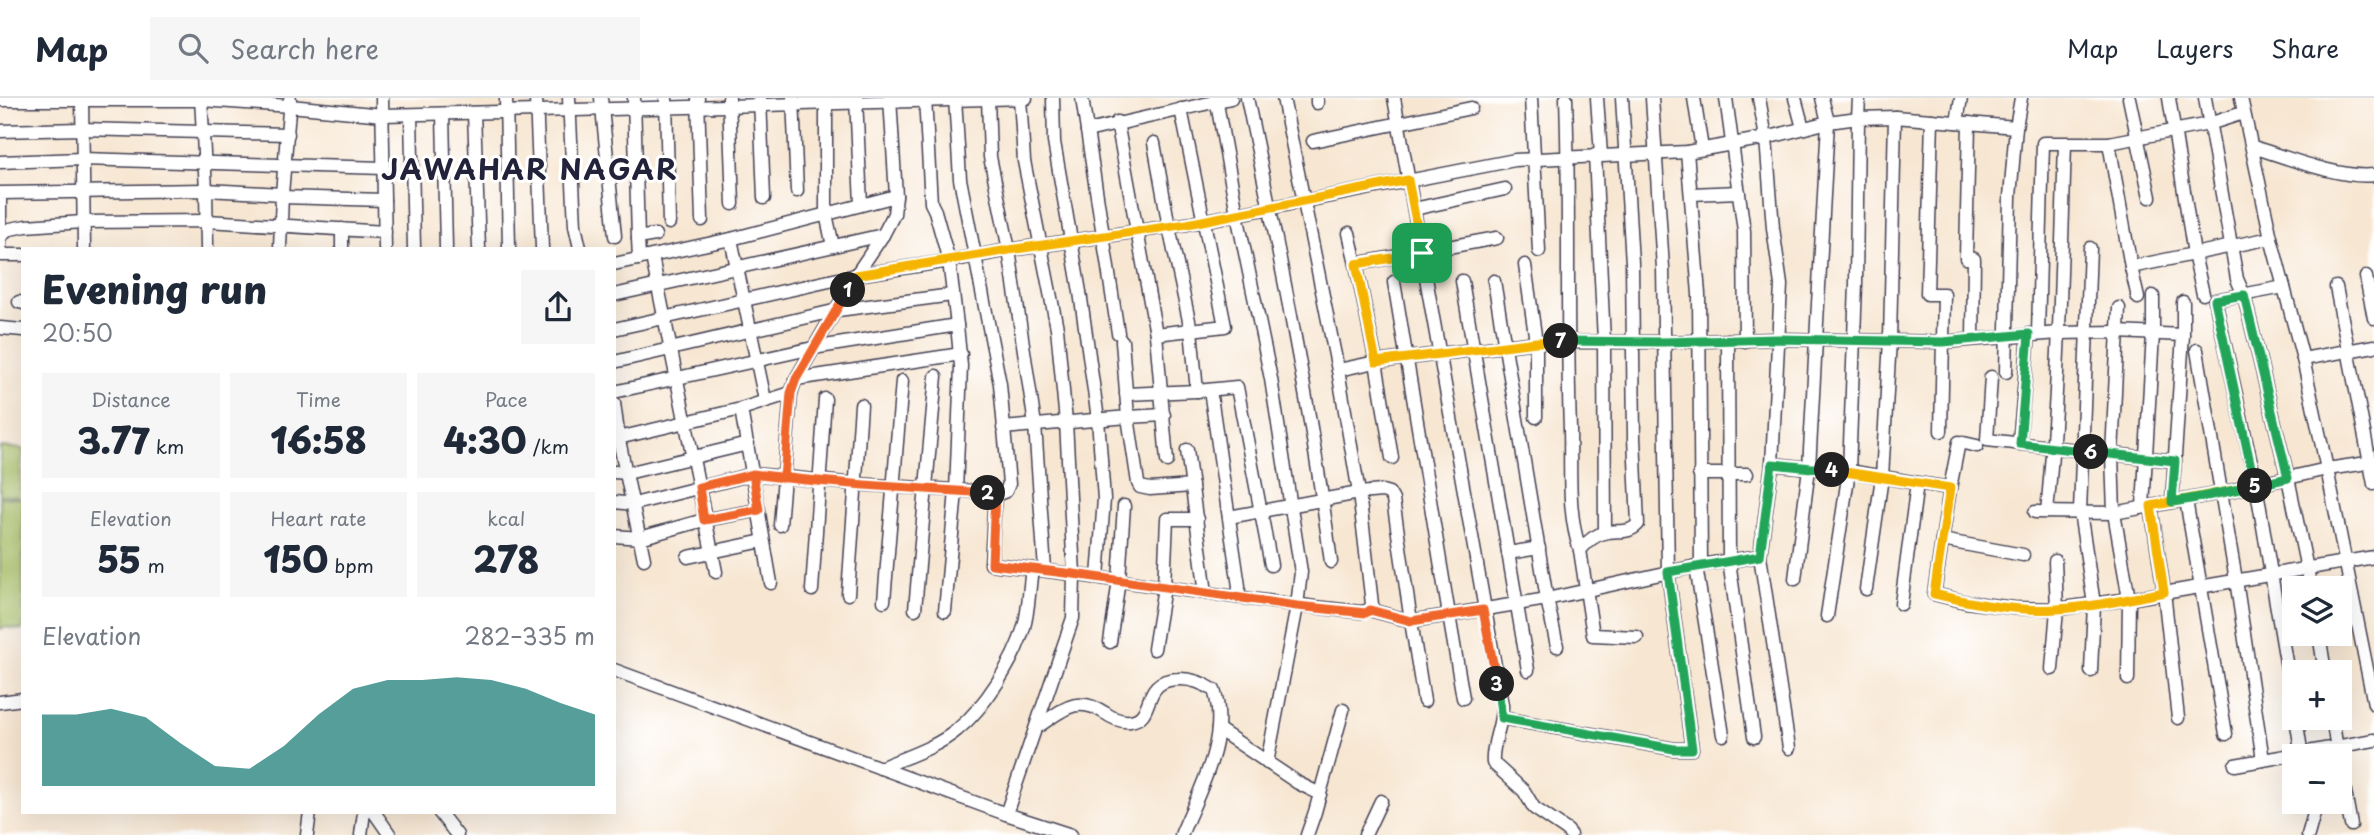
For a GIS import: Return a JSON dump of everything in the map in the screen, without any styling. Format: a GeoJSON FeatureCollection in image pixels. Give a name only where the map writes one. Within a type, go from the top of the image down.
{"type":"FeatureCollection","features":[{"type":"Feature","properties":{"kind":"street"},"geometry":{"type":"LineString","coordinates":[[382,98],[385,247]]}},
{"type":"Feature","properties":{"kind":"street"},"geometry":{"type":"LineString","coordinates":[[506,98],[509,247]]}},
{"type":"Feature","properties":{"kind":"street"},"geometry":{"type":"LineString","coordinates":[[1006,814],[1073,618],[1074,574],[1066,422],[1057,328],[1024,161],[1020,98]]}},
{"type":"Feature","properties":{"kind":"street"},"geometry":{"type":"LineString","coordinates":[[0,100],[201,99],[290,102],[383,115],[411,115],[506,112],[536,105],[569,104],[1026,98]]}},
{"type":"Feature","properties":{"kind":"street"},"geometry":{"type":"LineString","coordinates":[[1053,98],[1054,142],[1080,292],[1098,419],[1104,499],[1098,577]]}},
{"type":"Feature","properties":{"kind":"street"},"geometry":{"type":"LineString","coordinates":[[1082,98],[1120,337],[1138,483],[1140,487],[1150,489],[1192,486]]}},
{"type":"Feature","properties":{"kind":"street"},"geometry":{"type":"LineString","coordinates":[[1087,131],[1217,99],[1231,98]]}},
{"type":"Feature","properties":{"kind":"street"},"geometry":{"type":"LineString","coordinates":[[1247,98],[1323,500],[1331,562]]}},
{"type":"Feature","properties":{"kind":"street"},"geometry":{"type":"LineString","coordinates":[[995,493],[992,564],[1297,606],[1366,613],[1370,610],[1372,604],[1359,493],[1338,370],[1283,98]]}},
{"type":"Feature","properties":{"kind":"street"},"geometry":{"type":"LineString","coordinates":[[1394,98],[1502,718],[1492,754],[1493,763],[1524,790],[1534,808],[1570,835]]}},
{"type":"Feature","properties":{"kind":"street"},"geometry":{"type":"LineString","coordinates":[[1531,98],[1539,251]]}},
{"type":"Feature","properties":{"kind":"street"},"geometry":{"type":"LineString","coordinates":[[1566,98],[1567,341],[1572,512],[1593,635],[1637,637]]}},
{"type":"Feature","properties":{"kind":"street"},"geometry":{"type":"LineString","coordinates":[[1597,98],[1604,341],[1605,532]]}},
{"type":"Feature","properties":{"kind":"street"},"geometry":{"type":"LineString","coordinates":[[1580,550],[1590,540],[1605,532],[1627,532],[1638,524],[1627,153],[1622,98]]}},
{"type":"Feature","properties":{"kind":"street"},"geometry":{"type":"LineString","coordinates":[[1502,718],[1674,749],[1692,749],[1668,572],[1663,268],[1651,98]]}},
{"type":"Feature","properties":{"kind":"street"},"geometry":{"type":"LineString","coordinates":[[1694,98],[1702,149]]}},
{"type":"Feature","properties":{"kind":"street"},"geometry":{"type":"LineString","coordinates":[[1726,98],[1744,231],[1745,341]]}},
{"type":"Feature","properties":{"kind":"street"},"geometry":{"type":"LineString","coordinates":[[1759,98],[1766,138],[1773,228],[1781,285],[1772,464],[1760,556],[1789,748]]}},
{"type":"Feature","properties":{"kind":"street"},"geometry":{"type":"LineString","coordinates":[[1795,98],[1803,128]]}},
{"type":"Feature","properties":{"kind":"street"},"geometry":{"type":"LineString","coordinates":[[1795,579],[1809,468],[1828,122],[1822,98]]}},
{"type":"Feature","properties":{"kind":"street"},"geometry":{"type":"LineString","coordinates":[[1827,616],[1849,471],[1859,98]]}},
{"type":"Feature","properties":{"kind":"street"},"geometry":{"type":"LineString","coordinates":[[1961,98],[1966,258],[1974,259],[1973,339]]}},
{"type":"Feature","properties":{"kind":"street"},"geometry":{"type":"LineString","coordinates":[[2006,372],[2010,197],[2021,98]]}},
{"type":"Feature","properties":{"kind":"street"},"geometry":{"type":"LineString","coordinates":[[2130,98],[2150,197]]}},
{"type":"Feature","properties":{"kind":"street"},"geometry":{"type":"LineString","coordinates":[[2169,98],[2203,294]]}},
{"type":"Feature","properties":{"kind":"street"},"geometry":{"type":"LineString","coordinates":[[2205,98],[2237,279],[2244,295],[2309,576]]}},
{"type":"Feature","properties":{"kind":"street"},"geometry":{"type":"LineString","coordinates":[[2241,98],[2271,238],[2303,359],[2374,704]]}},
{"type":"Feature","properties":{"kind":"street"},"geometry":{"type":"LineString","coordinates":[[82,99],[84,247]]}},
{"type":"Feature","properties":{"kind":"street"},"geometry":{"type":"LineString","coordinates":[[201,99],[207,247]]}},
{"type":"Feature","properties":{"kind":"street"},"geometry":{"type":"LineString","coordinates":[[925,99],[931,203],[949,261],[961,354],[956,491],[945,611]]}},
{"type":"Feature","properties":{"kind":"street"},"geometry":{"type":"LineString","coordinates":[[616,502],[634,503],[753,474],[926,490],[995,493],[1006,491],[1009,484],[1000,384],[960,179],[955,99]]}},
{"type":"Feature","properties":{"kind":"street"},"geometry":{"type":"LineString","coordinates":[[880,768],[933,745],[957,730],[993,687],[1010,663],[1024,627],[1038,570],[1035,425],[1009,250],[990,157],[988,99]]}},
{"type":"Feature","properties":{"kind":"street"},"geometry":{"type":"LineString","coordinates":[[1217,99],[1237,214],[1271,379],[1301,572],[1267,763]]}},
{"type":"Feature","properties":{"kind":"street"},"geometry":{"type":"LineString","coordinates":[[856,100],[861,204]]}},
{"type":"Feature","properties":{"kind":"street"},"geometry":{"type":"LineString","coordinates":[[780,525],[791,393],[796,379],[894,214],[896,196],[890,100]]}},
{"type":"Feature","properties":{"kind":"street"},"geometry":{"type":"LineString","coordinates":[[793,101],[797,191]]}},
{"type":"Feature","properties":{"kind":"street"},"geometry":{"type":"LineString","coordinates":[[826,101],[827,214],[833,246]]}},
{"type":"Feature","properties":{"kind":"street"},"geometry":{"type":"LineString","coordinates":[[280,247],[290,102]]}},
{"type":"Feature","properties":{"kind":"street"},"geometry":{"type":"LineString","coordinates":[[698,102],[702,220]]}},
{"type":"Feature","properties":{"kind":"street"},"geometry":{"type":"LineString","coordinates":[[729,102],[733,204]]}},
{"type":"Feature","properties":{"kind":"street"},"geometry":{"type":"LineString","coordinates":[[760,102],[764,198]]}},
{"type":"Feature","properties":{"kind":"street"},"geometry":{"type":"LineString","coordinates":[[635,103],[638,237],[645,258],[660,286],[716,572]]}},
{"type":"Feature","properties":{"kind":"street"},"geometry":{"type":"LineString","coordinates":[[666,103],[669,223]]}},
{"type":"Feature","properties":{"kind":"street"},"geometry":{"type":"LineString","coordinates":[[569,104],[575,226],[580,247]]}},
{"type":"Feature","properties":{"kind":"street"},"geometry":{"type":"LineString","coordinates":[[602,104],[615,236]]}},
{"type":"Feature","properties":{"kind":"street"},"geometry":{"type":"LineString","coordinates":[[536,105],[542,247]]}},
{"type":"Feature","properties":{"kind":"street"},"geometry":{"type":"LineString","coordinates":[[1313,141],[1471,108]]}},
{"type":"Feature","properties":{"kind":"street"},"geometry":{"type":"LineString","coordinates":[[1156,334],[1225,326],[1181,109]]}},
{"type":"Feature","properties":{"kind":"street"},"geometry":{"type":"LineString","coordinates":[[474,113],[479,247]]}},
{"type":"Feature","properties":{"kind":"street"},"geometry":{"type":"LineString","coordinates":[[2020,444],[2034,334],[2043,143],[2109,143],[2209,124],[2243,113]]}},
{"type":"Feature","properties":{"kind":"street"},"geometry":{"type":"LineString","coordinates":[[443,114],[446,247]]}},
{"type":"Feature","properties":{"kind":"street"},"geometry":{"type":"LineString","coordinates":[[411,115],[414,247]]}},
{"type":"Feature","properties":{"kind":"street"},"geometry":{"type":"LineString","coordinates":[[1866,589],[1882,477],[1890,340],[1895,117]]}},
{"type":"Feature","properties":{"kind":"street"},"geometry":{"type":"LineString","coordinates":[[616,329],[856,275],[1169,227],[1515,160],[1687,152],[1734,145],[1828,122],[1858,118],[1895,117],[2016,127]]}},
{"type":"Feature","properties":{"kind":"street"},"geometry":{"type":"LineString","coordinates":[[1932,120],[1927,293],[1944,294],[1941,432]]}},
{"type":"Feature","properties":{"kind":"street"},"geometry":{"type":"LineString","coordinates":[[1117,122],[1156,334],[1167,461]]}},
{"type":"Feature","properties":{"kind":"street"},"geometry":{"type":"LineString","coordinates":[[0,131],[81,129],[288,134]]}},
{"type":"Feature","properties":{"kind":"street"},"geometry":{"type":"LineString","coordinates":[[1154,143],[1229,517],[1239,586],[1238,597]]}},
{"type":"Feature","properties":{"kind":"street"},"geometry":{"type":"LineString","coordinates":[[2109,143],[2138,298]]}},
{"type":"Feature","properties":{"kind":"street"},"geometry":{"type":"LineString","coordinates":[[2065,145],[2053,447],[2041,512],[2114,513],[2372,463]]}},
{"type":"Feature","properties":{"kind":"street"},"geometry":{"type":"LineString","coordinates":[[2253,147],[2340,172],[2361,176],[2374,174]]}},
{"type":"Feature","properties":{"kind":"street"},"geometry":{"type":"LineString","coordinates":[[1687,152],[1699,294],[1698,565],[1723,735]]}},
{"type":"Feature","properties":{"kind":"street"},"geometry":{"type":"LineString","coordinates":[[0,162],[82,159],[384,168]]}},
{"type":"Feature","properties":{"kind":"street"},"geometry":{"type":"LineString","coordinates":[[1413,209],[1506,189]]}},
{"type":"Feature","properties":{"kind":"street"},"geometry":{"type":"LineString","coordinates":[[21,255],[0,253],[0,193],[206,190],[384,200]]}},
{"type":"Feature","properties":{"kind":"street"},"geometry":{"type":"LineString","coordinates":[[1691,194],[1740,191]]}},
{"type":"Feature","properties":{"kind":"street"},"geometry":{"type":"LineString","coordinates":[[616,264],[731,239],[896,196]]}},
{"type":"Feature","properties":{"kind":"street"},"geometry":{"type":"LineString","coordinates":[[2,235],[10,229],[26,226],[83,222],[208,221],[385,232]]}},
{"type":"Feature","properties":{"kind":"street"},"geometry":{"type":"LineString","coordinates":[[342,229],[342,247]]}},
{"type":"Feature","properties":{"kind":"street"},"geometry":{"type":"LineString","coordinates":[[1349,233],[1376,362],[1392,458]]}},
{"type":"Feature","properties":{"kind":"street"},"geometry":{"type":"LineString","coordinates":[[638,237],[655,235]]}},
{"type":"Feature","properties":{"kind":"street"},"geometry":{"type":"LineString","coordinates":[[616,295],[883,235]]}},
{"type":"Feature","properties":{"kind":"street"},"geometry":{"type":"LineString","coordinates":[[1356,264],[1497,237]]}},
{"type":"Feature","properties":{"kind":"street"},"geometry":{"type":"LineString","coordinates":[[2131,267],[2271,238]]}},
{"type":"Feature","properties":{"kind":"street"},"geometry":{"type":"LineString","coordinates":[[731,239],[765,400]]}},
{"type":"Feature","properties":{"kind":"street"},"geometry":{"type":"LineString","coordinates":[[2090,248],[2080,512],[2094,604],[2091,671]]}},
{"type":"Feature","properties":{"kind":"street"},"geometry":{"type":"LineString","coordinates":[[1525,265],[1536,342],[1536,417]]}},
{"type":"Feature","properties":{"kind":"street"},"geometry":{"type":"LineString","coordinates":[[2366,277],[2374,318]]}},
{"type":"Feature","properties":{"kind":"street"},"geometry":{"type":"LineString","coordinates":[[1462,281],[1528,670]]}},
{"type":"Feature","properties":{"kind":"street"},"geometry":{"type":"LineString","coordinates":[[1494,281],[1557,646]]}},
{"type":"Feature","properties":{"kind":"street"},"geometry":{"type":"LineString","coordinates":[[1394,282],[1463,698]]}},
{"type":"Feature","properties":{"kind":"street"},"geometry":{"type":"LineString","coordinates":[[2284,287],[2215,300],[2256,485],[2286,660]]}},
{"type":"Feature","properties":{"kind":"street"},"geometry":{"type":"LineString","coordinates":[[2336,287],[2374,484]]}},
{"type":"Feature","properties":{"kind":"street"},"geometry":{"type":"LineString","coordinates":[[616,362],[838,310],[952,295]]}},
{"type":"Feature","properties":{"kind":"street"},"geometry":{"type":"LineString","coordinates":[[2152,296],[2153,334],[2146,458],[2147,507],[2164,592],[2178,718]]}},
{"type":"Feature","properties":{"kind":"street"},"geometry":{"type":"LineString","coordinates":[[2172,502],[2183,302]]}},
{"type":"Feature","properties":{"kind":"street"},"geometry":{"type":"LineString","coordinates":[[2119,307],[2112,455],[2114,513],[2129,600],[2128,679]]}},
{"type":"Feature","properties":{"kind":"street"},"geometry":{"type":"LineString","coordinates":[[616,393],[813,348],[957,325]]}},
{"type":"Feature","properties":{"kind":"street"},"geometry":{"type":"LineString","coordinates":[[0,328],[21,330]]}},
{"type":"Feature","properties":{"kind":"street"},"geometry":{"type":"LineString","coordinates":[[1338,370],[1376,362],[1536,342],[1778,339],[1943,342],[2059,332],[2183,335]]}},
{"type":"Feature","properties":{"kind":"street"},"geometry":{"type":"LineString","coordinates":[[1728,340],[1729,561],[1754,737]]}},
{"type":"Feature","properties":{"kind":"street"},"geometry":{"type":"LineString","coordinates":[[2303,359],[2374,346]]}},
{"type":"Feature","properties":{"kind":"street"},"geometry":{"type":"LineString","coordinates":[[2197,350],[2263,760]]}},
{"type":"Feature","properties":{"kind":"street"},"geometry":{"type":"LineString","coordinates":[[796,379],[961,354]]}},
{"type":"Feature","properties":{"kind":"street"},"geometry":{"type":"LineString","coordinates":[[915,609],[936,376]]}},
{"type":"Feature","properties":{"kind":"street"},"geometry":{"type":"LineString","coordinates":[[1991,377],[1987,440],[2175,461]]}},
{"type":"Feature","properties":{"kind":"street"},"geometry":{"type":"LineString","coordinates":[[884,601],[902,382]]}},
{"type":"Feature","properties":{"kind":"street"},"geometry":{"type":"LineString","coordinates":[[1126,394],[1237,387],[1271,565]]}},
{"type":"Feature","properties":{"kind":"street"},"geometry":{"type":"LineString","coordinates":[[644,559],[634,503],[621,473],[617,440],[741,410],[791,393]]}},
{"type":"Feature","properties":{"kind":"street"},"geometry":{"type":"LineString","coordinates":[[812,590],[825,399]]}},
{"type":"Feature","properties":{"kind":"street"},"geometry":{"type":"LineString","coordinates":[[848,594],[861,405]]}},
{"type":"Feature","properties":{"kind":"street"},"geometry":{"type":"LineString","coordinates":[[741,410],[771,583]]}},
{"type":"Feature","properties":{"kind":"street"},"geometry":{"type":"LineString","coordinates":[[1003,428],[1164,415]]}},
{"type":"Feature","properties":{"kind":"street"},"geometry":{"type":"LineString","coordinates":[[1978,446],[1959,442],[1934,594],[1966,602],[2057,609],[2129,600],[2374,557]]}},
{"type":"Feature","properties":{"kind":"street"},"geometry":{"type":"LineString","coordinates":[[621,473],[748,444]]}},
{"type":"Feature","properties":{"kind":"street"},"geometry":{"type":"LineString","coordinates":[[1187,450],[1206,593]]}},
{"type":"Feature","properties":{"kind":"street"},"geometry":{"type":"LineString","coordinates":[[1772,464],[1849,471],[1950,488]]}},
{"type":"Feature","properties":{"kind":"street"},"geometry":{"type":"LineString","coordinates":[[1699,474],[1747,474]]}},
{"type":"Feature","properties":{"kind":"street"},"geometry":{"type":"LineString","coordinates":[[1900,604],[1917,483]]}},
{"type":"Feature","properties":{"kind":"street"},"geometry":{"type":"LineString","coordinates":[[1229,517],[1359,493],[1390,493],[1424,702]]}},
{"type":"Feature","properties":{"kind":"street"},"geometry":{"type":"LineString","coordinates":[[2186,500],[2226,734]]}},
{"type":"Feature","properties":{"kind":"street"},"geometry":{"type":"LineString","coordinates":[[1110,642],[1119,580],[1124,506]]}},
{"type":"Feature","properties":{"kind":"street"},"geometry":{"type":"LineString","coordinates":[[616,536],[640,538],[704,520],[759,510]]}},
{"type":"Feature","properties":{"kind":"street"},"geometry":{"type":"LineString","coordinates":[[1154,649],[1164,587],[1167,519],[1197,519]]}},
{"type":"Feature","properties":{"kind":"street"},"geometry":{"type":"LineString","coordinates":[[1942,540],[2023,555]]}},
{"type":"Feature","properties":{"kind":"street"},"geometry":{"type":"LineString","coordinates":[[688,557],[763,541]]}},
{"type":"Feature","properties":{"kind":"street"},"geometry":{"type":"LineString","coordinates":[[1508,553],[1539,548]]}},
{"type":"Feature","properties":{"kind":"street"},"geometry":{"type":"LineString","coordinates":[[1370,610],[1411,621],[1547,599],[1698,565],[1760,556]]}},
{"type":"Feature","properties":{"kind":"street"},"geometry":{"type":"LineString","coordinates":[[2052,669],[2057,609],[2055,561]]}},
{"type":"Feature","properties":{"kind":"street"},"geometry":{"type":"LineString","coordinates":[[616,671],[1006,814],[1071,835]]}},
{"type":"Feature","properties":{"kind":"street"},"geometry":{"type":"LineString","coordinates":[[1037,727],[1071,705],[1083,703],[1112,717],[1132,721],[1142,716],[1155,686],[1160,682],[1187,678],[1204,683],[1214,690],[1220,712],[1212,756],[1181,835]]}},
{"type":"Feature","properties":{"kind":"street"},"geometry":{"type":"LineString","coordinates":[[0,702],[21,699]]}},
{"type":"Feature","properties":{"kind":"street"},"geometry":{"type":"LineString","coordinates":[[1307,835],[1343,710]]}},
{"type":"Feature","properties":{"kind":"street"},"geometry":{"type":"LineString","coordinates":[[1218,729],[1298,783],[1320,794]]}},
{"type":"Feature","properties":{"kind":"street"},"geometry":{"type":"LineString","coordinates":[[2352,747],[2374,740]]}},
{"type":"Feature","properties":{"kind":"street"},"geometry":{"type":"LineString","coordinates":[[2235,765],[2282,758]]}},
{"type":"Feature","properties":{"kind":"street"},"geometry":{"type":"LineString","coordinates":[[1364,835],[1381,801]]}},
{"type":"Feature","properties":{"kind":"street"},"geometry":{"type":"LineString","coordinates":[[307,835],[310,814]]}},
{"type":"Feature","properties":{"kind":"street"},"geometry":{"type":"LineString","coordinates":[[361,835],[364,814]]}},
{"type":"Feature","properties":{"kind":"street"},"geometry":{"type":"LineString","coordinates":[[375,814],[390,835]]}},
{"type":"Feature","properties":{"kind":"street"},"geometry":{"type":"LineString","coordinates":[[441,814],[457,835]]}},
{"type":"Feature","properties":{"kind":"street"},"geometry":{"type":"LineString","coordinates":[[2308,835],[2314,814]]}},
{"type":"Feature","properties":{"kind":"street"},"geometry":{"type":"LineString","coordinates":[[2349,814],[2351,825]]}},
{"type":"Feature","properties":{"kind":"green space"},"geometry":{"type":"Polygon","coordinates":[[[0,447],[21,449],[19,497],[0,495],[0,447]]]}},
{"type":"Feature","properties":{"kind":"green space"},"geometry":{"type":"Polygon","coordinates":[[[0,497],[21,499],[21,630],[5,627],[0,629],[0,497]]]}},
{"type":"Feature","properties":{"kind":"district","name":"JAWAHAR NAGAR"},"geometry":{"type":"Point","coordinates":[530,170]}},
{"type":"Feature","properties":{"kind":"route"},"geometry":{"type":"LineString","coordinates":[[1422,253],[1356,264],[1376,362],[1536,342],[1815,339],[1943,342],[2029,334],[2020,444],[2175,461],[2172,502],[2186,500],[2221,493],[2288,478],[2244,295],[2215,300],[2256,485],[2221,493],[2172,502],[2151,506],[2164,592],[2129,600],[2057,609],[2014,608],[1966,602],[1934,594],[1950,488],[1849,471],[1772,464],[1760,556],[1668,572],[1692,749],[1674,749],[1502,718],[1502,705],[1483,610],[1411,621],[1370,610],[1366,613],[1297,606],[992,564],[995,493],[926,490],[784,478],[753,474],[759,510],[704,520],[699,487],[753,474],[784,478],[791,393],[813,348],[838,310],[856,275],[1187,224],[1408,180],[1422,253]]}}]}
